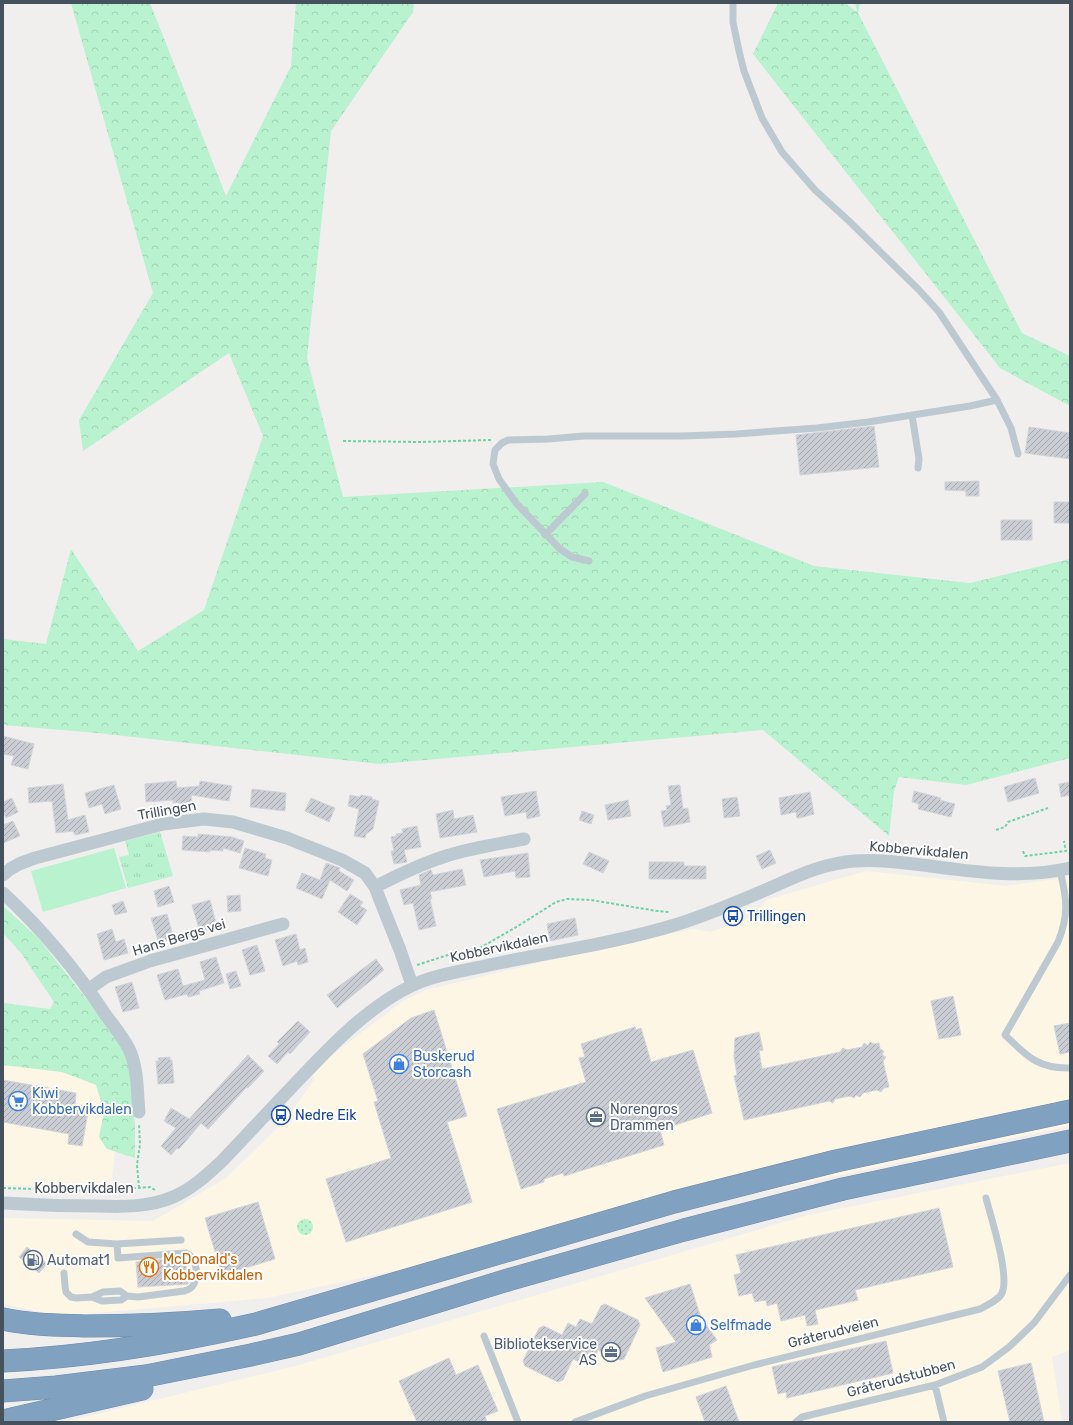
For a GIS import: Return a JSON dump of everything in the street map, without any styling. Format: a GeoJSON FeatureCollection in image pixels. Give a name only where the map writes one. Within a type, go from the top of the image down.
{"type":"FeatureCollection","features":[{"type":"Feature","properties":{"kind":"highway"},"geometry":{"type":"LineString","coordinates":[[3,1361],[105,1352],[177,1341],[256,1324],[674,1202],[836,1161],[1070,1111]]}},
{"type":"Feature","properties":{"kind":"highway"},"geometry":{"type":"LineString","coordinates":[[3,1391],[56,1387],[146,1376],[197,1367],[299,1344],[511,1279],[684,1230],[843,1189],[1070,1141]]}},
{"type":"Feature","properties":{"kind":"highway"},"geometry":{"type":"LineString","coordinates":[[3,1319],[47,1325],[156,1325],[220,1320],[324,1305]]}},
{"type":"Feature","properties":{"kind":"highway"},"geometry":{"type":"LineString","coordinates":[[3,1421],[285,1358],[299,1344]]}},
{"type":"Feature","properties":{"kind":"street","name":"Trillingen"},"geometry":{"type":"LineString","coordinates":[[3,875],[8,869],[35,858],[163,824],[204,819],[233,822],[287,838],[308,846],[342,860],[365,873],[375,887],[412,985]]}},
{"type":"Feature","properties":{"kind":"street"},"geometry":{"type":"LineString","coordinates":[[375,887],[394,876],[446,856],[471,849],[524,839]]}},
{"type":"Feature","properties":{"kind":"street","name":"Kobbervikdalen"},"geometry":{"type":"LineString","coordinates":[[3,1203],[64,1206],[121,1206],[140,1205],[172,1197],[189,1188],[206,1176],[222,1161],[315,1062],[357,1022],[386,1000],[412,985],[427,980],[665,928],[716,911],[805,873],[839,863],[880,860],[996,874],[1018,875],[1039,874],[1065,870]]}},
{"type":"Feature","properties":{"kind":"street"},"geometry":{"type":"LineString","coordinates":[[3,893],[21,909],[89,989],[129,1050],[135,1075],[139,1112]]}},
{"type":"Feature","properties":{"kind":"street","name":"Hans Bergs vei"},"geometry":{"type":"LineString","coordinates":[[89,989],[106,977],[150,961],[283,924]]}},
{"type":"Feature","properties":{"kind":"lane"},"geometry":{"type":"LineString","coordinates":[[732,3],[739,51],[744,71],[762,118],[782,152],[808,182],[919,290],[939,312],[997,400],[1010,428],[1018,454]]}},
{"type":"Feature","properties":{"kind":"lane"},"geometry":{"type":"LineString","coordinates":[[589,560],[572,557],[560,549],[516,503],[494,469],[493,464],[495,450],[499,444],[508,440],[584,436],[640,437],[736,434],[824,427],[912,415],[997,400]]}},
{"type":"Feature","properties":{"kind":"lane"},"geometry":{"type":"LineString","coordinates":[[912,415],[919,459],[918,468]]}},
{"type":"Feature","properties":{"kind":"lane"},"geometry":{"type":"LineString","coordinates":[[546,535],[585,494]]}},
{"type":"Feature","properties":{"kind":"lane"},"geometry":{"type":"LineString","coordinates":[[1065,870],[1066,918],[1063,930],[1058,942],[1005,1035],[1030,1059],[1044,1065],[1070,1068]]}},
{"type":"Feature","properties":{"kind":"lane","name":"Gråterudveien"},"geometry":{"type":"LineString","coordinates":[[576,1422],[645,1396],[754,1365],[980,1309],[1002,1294],[1004,1281],[1002,1264],[986,1198]]}},
{"type":"Feature","properties":{"kind":"lane"},"geometry":{"type":"LineString","coordinates":[[76,1234],[88,1242],[117,1244],[181,1240]]}},
{"type":"Feature","properties":{"kind":"lane"},"geometry":{"type":"LineString","coordinates":[[143,1242],[154,1255]]}},
{"type":"Feature","properties":{"kind":"lane"},"geometry":{"type":"LineString","coordinates":[[64,1273],[66,1292],[70,1297],[92,1297],[102,1301],[121,1300],[127,1296],[138,1297],[184,1291],[190,1289],[195,1284],[195,1260],[189,1254],[118,1258],[117,1244]]}},
{"type":"Feature","properties":{"kind":"lane","name":"Gråterudstubben"},"geometry":{"type":"LineString","coordinates":[[796,1422],[802,1417],[935,1385],[982,1367],[1009,1346],[1034,1323],[1070,1275]]}},
{"type":"Feature","properties":{"kind":"lane"},"geometry":{"type":"LineString","coordinates":[[484,1336],[518,1422]]}},
{"type":"Feature","properties":{"kind":"lane"},"geometry":{"type":"LineString","coordinates":[[935,1385],[944,1422]]}},
{"type":"Feature","properties":{"kind":"path"},"geometry":{"type":"LineString","coordinates":[[343,441],[420,442],[508,440]]}},
{"type":"Feature","properties":{"kind":"path"},"geometry":{"type":"LineString","coordinates":[[996,830],[1005,827],[1008,822],[1048,808]]}},
{"type":"Feature","properties":{"kind":"path"},"geometry":{"type":"LineString","coordinates":[[1026,810],[1027,815]]}},
{"type":"Feature","properties":{"kind":"path"},"geometry":{"type":"LineString","coordinates":[[1022,851],[1024,856],[1066,851],[1064,841]]}},
{"type":"Feature","properties":{"kind":"path"},"geometry":{"type":"LineString","coordinates":[[139,1112],[140,1144],[137,1165],[139,1188]]}},
{"type":"Feature","properties":{"kind":"path"},"geometry":{"type":"LineString","coordinates":[[3,1188],[98,1191],[150,1187],[157,1190]]}},
{"type":"Feature","properties":{"kind":"shaded area"},"geometry":{"type":"Polygon","coordinates":[[[866,871],[1006,886],[1070,877],[1070,1126],[267,1298],[60,1316],[3,1304],[3,1218],[153,1221],[226,1178],[285,1121],[314,1080],[313,1075],[332,1055],[403,1001],[426,990],[559,958],[693,929],[711,932],[753,917],[766,900],[866,871]]]}},
{"type":"Feature","properties":{"kind":"shaded area"},"geometry":{"type":"Polygon","coordinates":[[[3,1065],[62,1072],[97,1085],[104,1112],[99,1137],[107,1149],[115,1151],[111,1187],[3,1185],[3,1065]]]}},
{"type":"Feature","properties":{"kind":"shaded area"},"geometry":{"type":"Polygon","coordinates":[[[1070,1163],[1070,1350],[1052,1357],[1062,1422],[64,1422],[299,1365],[808,1215],[1070,1163]]]}},
{"type":"Feature","properties":{"kind":"green space"},"geometry":{"type":"Polygon","coordinates":[[[71,3],[150,3],[226,196],[291,66],[296,3],[414,3],[413,12],[331,131],[307,358],[343,497],[603,482],[814,566],[970,583],[1070,559],[1070,758],[966,785],[899,777],[894,791],[889,836],[763,730],[380,764],[97,733],[3,725],[3,639],[46,644],[71,549],[138,651],[204,610],[263,436],[229,353],[83,451],[79,420],[153,293],[71,3]]]}},
{"type":"Feature","properties":{"kind":"green space"},"geometry":{"type":"Polygon","coordinates":[[[778,3],[845,3],[857,12],[855,3],[860,3],[858,13],[1022,333],[1070,356],[1070,406],[1000,368],[753,54],[778,3]]]}},
{"type":"Feature","properties":{"kind":"green space"},"geometry":{"type":"Polygon","coordinates":[[[160,832],[173,876],[128,888],[119,857],[129,855],[125,841],[160,832]]]}},
{"type":"Feature","properties":{"kind":"green space"},"geometry":{"type":"Polygon","coordinates":[[[114,848],[126,888],[43,912],[31,871],[114,848]]]}},
{"type":"Feature","properties":{"kind":"green space"},"geometry":{"type":"Polygon","coordinates":[[[3,906],[38,938],[125,1051],[130,1074],[135,1124],[135,1158],[107,1149],[99,1137],[104,1112],[96,1085],[62,1072],[3,1065],[3,1003],[50,1009],[54,1002],[21,953],[3,933],[3,906]]]}},
{"type":"Feature","properties":{"kind":"green space"},"geometry":{"type":"Polygon","coordinates":[[[302,1219],[308,1219],[313,1224],[311,1233],[308,1235],[302,1235],[297,1230],[297,1224],[302,1219]]]}},
{"type":"Feature","properties":{"kind":"building"},"geometry":{"type":"Polygon","coordinates":[[[874,426],[879,467],[800,475],[796,435],[874,426]]]}},
{"type":"Feature","properties":{"kind":"building"},"geometry":{"type":"Polygon","coordinates":[[[1029,427],[1070,433],[1070,459],[1025,453],[1029,427]]]}},
{"type":"Feature","properties":{"kind":"building"},"geometry":{"type":"Polygon","coordinates":[[[979,481],[979,496],[966,496],[966,491],[945,490],[945,482],[979,481]]]}},
{"type":"Feature","properties":{"kind":"building"},"geometry":{"type":"Polygon","coordinates":[[[1054,502],[1070,502],[1070,523],[1054,523],[1054,502]]]}},
{"type":"Feature","properties":{"kind":"building"},"geometry":{"type":"Polygon","coordinates":[[[1001,520],[1032,520],[1032,540],[1001,540],[1001,520]]]}},
{"type":"Feature","properties":{"kind":"building"},"geometry":{"type":"Polygon","coordinates":[[[3,736],[34,744],[28,769],[11,765],[14,756],[3,754],[3,736]]]}},
{"type":"Feature","properties":{"kind":"building"},"geometry":{"type":"Polygon","coordinates":[[[1035,778],[1039,793],[1008,802],[1004,787],[1035,778]]]}},
{"type":"Feature","properties":{"kind":"building"},"geometry":{"type":"Polygon","coordinates":[[[176,781],[177,788],[199,786],[200,781],[232,786],[229,801],[191,795],[192,802],[180,804],[179,802],[173,803],[173,800],[146,802],[145,784],[176,781]]]}},
{"type":"Feature","properties":{"kind":"building"},"geometry":{"type":"Polygon","coordinates":[[[1070,782],[1070,795],[1061,797],[1059,784],[1070,782]]]}},
{"type":"Feature","properties":{"kind":"building"},"geometry":{"type":"Polygon","coordinates":[[[63,784],[68,820],[85,815],[89,832],[75,835],[73,831],[56,833],[52,801],[29,803],[28,788],[63,784]]]}},
{"type":"Feature","properties":{"kind":"building"},"geometry":{"type":"Polygon","coordinates":[[[114,785],[121,809],[105,814],[102,804],[89,808],[85,793],[114,785]]]}},
{"type":"Feature","properties":{"kind":"building"},"geometry":{"type":"Polygon","coordinates":[[[680,785],[683,809],[688,808],[690,822],[664,827],[661,811],[667,810],[666,806],[671,805],[668,786],[680,785]]]}},
{"type":"Feature","properties":{"kind":"building"},"geometry":{"type":"Polygon","coordinates":[[[252,789],[286,793],[285,811],[250,807],[252,789]]]}},
{"type":"Feature","properties":{"kind":"building"},"geometry":{"type":"Polygon","coordinates":[[[536,791],[540,816],[527,819],[526,812],[505,816],[501,797],[536,791]]]}},
{"type":"Feature","properties":{"kind":"building"},"geometry":{"type":"Polygon","coordinates":[[[914,791],[941,798],[940,800],[955,804],[951,817],[918,809],[919,804],[912,802],[914,791]]]}},
{"type":"Feature","properties":{"kind":"building"},"geometry":{"type":"Polygon","coordinates":[[[810,792],[814,814],[800,818],[797,818],[796,812],[781,815],[779,798],[810,792]]]}},
{"type":"Feature","properties":{"kind":"building"},"geometry":{"type":"Polygon","coordinates":[[[350,795],[372,797],[372,799],[379,801],[373,829],[366,834],[365,838],[354,836],[359,809],[348,806],[350,795]]]}},
{"type":"Feature","properties":{"kind":"building"},"geometry":{"type":"Polygon","coordinates":[[[737,797],[740,816],[724,818],[722,799],[737,797]]]}},
{"type":"Feature","properties":{"kind":"building"},"geometry":{"type":"Polygon","coordinates":[[[12,798],[18,812],[6,818],[3,811],[3,802],[12,798]]]}},
{"type":"Feature","properties":{"kind":"building"},"geometry":{"type":"Polygon","coordinates":[[[311,798],[335,808],[329,822],[305,811],[311,798]]]}},
{"type":"Feature","properties":{"kind":"building"},"geometry":{"type":"Polygon","coordinates":[[[628,800],[631,816],[608,820],[605,805],[628,800]]]}},
{"type":"Feature","properties":{"kind":"building"},"geometry":{"type":"Polygon","coordinates":[[[453,810],[454,819],[473,815],[477,832],[440,838],[436,814],[453,810]]]}},
{"type":"Feature","properties":{"kind":"building"},"geometry":{"type":"Polygon","coordinates":[[[582,811],[594,815],[591,824],[579,820],[582,811]]]}},
{"type":"Feature","properties":{"kind":"building"},"geometry":{"type":"Polygon","coordinates":[[[13,821],[20,836],[3,843],[3,825],[13,821]]]}},
{"type":"Feature","properties":{"kind":"building"},"geometry":{"type":"Polygon","coordinates":[[[417,826],[421,847],[404,850],[407,862],[394,864],[391,851],[394,851],[391,837],[396,836],[396,834],[403,833],[402,829],[417,826]]]}},
{"type":"Feature","properties":{"kind":"building"},"geometry":{"type":"Polygon","coordinates":[[[198,834],[232,837],[244,841],[240,853],[223,848],[223,851],[210,850],[210,852],[182,850],[183,836],[198,837],[198,834]]]}},
{"type":"Feature","properties":{"kind":"building"},"geometry":{"type":"Polygon","coordinates":[[[245,848],[266,854],[265,858],[272,860],[268,876],[239,868],[245,848]]]}},
{"type":"Feature","properties":{"kind":"building"},"geometry":{"type":"Polygon","coordinates":[[[770,850],[776,863],[762,869],[756,856],[770,850]]]}},
{"type":"Feature","properties":{"kind":"building"},"geometry":{"type":"Polygon","coordinates":[[[589,852],[609,861],[603,873],[583,864],[589,852]]]}},
{"type":"Feature","properties":{"kind":"building"},"geometry":{"type":"Polygon","coordinates":[[[528,853],[530,877],[516,878],[515,871],[484,877],[480,860],[528,853]]]}},
{"type":"Feature","properties":{"kind":"building"},"geometry":{"type":"Polygon","coordinates":[[[649,862],[684,862],[684,866],[706,866],[706,879],[649,879],[649,862]]]}},
{"type":"Feature","properties":{"kind":"building"},"geometry":{"type":"Polygon","coordinates":[[[326,863],[340,868],[339,871],[354,880],[347,891],[330,880],[322,899],[296,888],[302,873],[320,880],[326,863]]]}},
{"type":"Feature","properties":{"kind":"building"},"geometry":{"type":"Polygon","coordinates":[[[462,869],[466,885],[430,892],[432,899],[430,899],[436,926],[419,930],[413,903],[404,905],[400,890],[421,885],[419,875],[430,870],[433,875],[462,869]]]}},
{"type":"Feature","properties":{"kind":"building"},"geometry":{"type":"Polygon","coordinates":[[[169,886],[174,902],[158,907],[154,891],[169,886]]]}},
{"type":"Feature","properties":{"kind":"building"},"geometry":{"type":"Polygon","coordinates":[[[350,894],[363,902],[360,906],[367,910],[357,925],[338,912],[350,894]]]}},
{"type":"Feature","properties":{"kind":"building"},"geometry":{"type":"Polygon","coordinates":[[[240,895],[241,911],[228,912],[227,896],[240,895]]]}},
{"type":"Feature","properties":{"kind":"building"},"geometry":{"type":"Polygon","coordinates":[[[210,900],[217,927],[200,932],[192,905],[210,900]]]}},
{"type":"Feature","properties":{"kind":"building"},"geometry":{"type":"Polygon","coordinates":[[[123,901],[127,912],[115,915],[112,905],[123,901]]]}},
{"type":"Feature","properties":{"kind":"building"},"geometry":{"type":"Polygon","coordinates":[[[167,914],[174,939],[159,943],[151,918],[167,914]]]}},
{"type":"Feature","properties":{"kind":"building"},"geometry":{"type":"Polygon","coordinates":[[[575,918],[578,935],[550,941],[547,924],[575,918]]]}},
{"type":"Feature","properties":{"kind":"building"},"geometry":{"type":"Polygon","coordinates":[[[112,929],[116,942],[124,939],[128,953],[104,960],[97,934],[112,929]]]}},
{"type":"Feature","properties":{"kind":"building"},"geometry":{"type":"Polygon","coordinates":[[[296,934],[300,950],[305,948],[308,962],[298,965],[297,961],[283,966],[275,940],[296,934]]]}},
{"type":"Feature","properties":{"kind":"building"},"geometry":{"type":"Polygon","coordinates":[[[257,945],[265,971],[250,975],[242,950],[257,945]]]}},
{"type":"Feature","properties":{"kind":"building"},"geometry":{"type":"Polygon","coordinates":[[[216,957],[224,983],[199,991],[200,994],[188,997],[187,994],[165,1000],[157,975],[178,969],[183,986],[205,980],[200,962],[216,957]]]}},
{"type":"Feature","properties":{"kind":"building"},"geometry":{"type":"Polygon","coordinates":[[[376,959],[384,970],[337,1008],[327,995],[376,959]]]}},
{"type":"Feature","properties":{"kind":"building"},"geometry":{"type":"Polygon","coordinates":[[[236,971],[241,986],[230,989],[226,974],[236,971]]]}},
{"type":"Feature","properties":{"kind":"building"},"geometry":{"type":"Polygon","coordinates":[[[132,982],[139,1008],[123,1012],[115,987],[132,982]]]}},
{"type":"Feature","properties":{"kind":"building"},"geometry":{"type":"Polygon","coordinates":[[[953,996],[961,1035],[939,1039],[931,1001],[953,996]]]}},
{"type":"Feature","properties":{"kind":"building"},"geometry":{"type":"Polygon","coordinates":[[[434,1010],[467,1116],[447,1122],[472,1202],[346,1242],[326,1179],[391,1158],[374,1102],[378,1101],[363,1054],[411,1018],[434,1010]]]}},
{"type":"Feature","properties":{"kind":"building"},"geometry":{"type":"Polygon","coordinates":[[[298,1021],[310,1032],[290,1054],[288,1052],[277,1064],[268,1056],[279,1044],[277,1042],[298,1021]]]}},
{"type":"Feature","properties":{"kind":"building"},"geometry":{"type":"Polygon","coordinates":[[[1070,1023],[1070,1052],[1060,1054],[1054,1026],[1070,1023]]]}},
{"type":"Feature","properties":{"kind":"building"},"geometry":{"type":"Polygon","coordinates":[[[635,1027],[636,1030],[641,1028],[651,1062],[693,1050],[712,1113],[660,1130],[664,1145],[564,1176],[563,1173],[544,1179],[544,1182],[521,1189],[497,1109],[586,1082],[579,1058],[585,1057],[581,1044],[635,1027]]]}},
{"type":"Feature","properties":{"kind":"building"},"geometry":{"type":"Polygon","coordinates":[[[759,1032],[763,1050],[759,1051],[762,1069],[840,1052],[843,1048],[847,1050],[862,1047],[864,1043],[868,1046],[870,1042],[874,1044],[879,1043],[880,1049],[884,1051],[882,1055],[886,1057],[883,1061],[889,1087],[884,1088],[881,1092],[877,1090],[863,1093],[860,1097],[856,1095],[854,1098],[850,1096],[835,1099],[833,1103],[829,1101],[744,1120],[734,1076],[737,1075],[734,1057],[735,1038],[759,1032]]]}},
{"type":"Feature","properties":{"kind":"building"},"geometry":{"type":"Polygon","coordinates":[[[248,1055],[264,1071],[208,1129],[201,1123],[179,1149],[177,1148],[171,1155],[161,1146],[176,1128],[164,1121],[171,1108],[189,1119],[248,1055]]]}},
{"type":"Feature","properties":{"kind":"building"},"geometry":{"type":"Polygon","coordinates":[[[170,1057],[170,1060],[172,1060],[174,1083],[158,1084],[156,1061],[159,1061],[158,1058],[170,1057]]]}},
{"type":"Feature","properties":{"kind":"building"},"geometry":{"type":"Polygon","coordinates":[[[3,1080],[76,1093],[75,1104],[89,1106],[82,1146],[68,1144],[69,1134],[3,1122],[3,1080]]]}},
{"type":"Feature","properties":{"kind":"building"},"geometry":{"type":"Polygon","coordinates":[[[258,1202],[275,1259],[222,1275],[205,1218],[258,1202]]]}},
{"type":"Feature","properties":{"kind":"building"},"geometry":{"type":"Polygon","coordinates":[[[939,1208],[953,1267],[855,1290],[858,1300],[815,1310],[818,1324],[807,1326],[805,1315],[781,1321],[777,1303],[767,1306],[766,1300],[755,1302],[752,1293],[739,1296],[734,1275],[741,1273],[736,1255],[939,1208]]]}},
{"type":"Feature","properties":{"kind":"building","name":"Automat1"},"geometry":{"type":"Polygon","coordinates":[[[27,1247],[47,1264],[39,1273],[19,1257],[27,1247]]]}},
{"type":"Feature","properties":{"kind":"building"},"geometry":{"type":"Polygon","coordinates":[[[181,1258],[181,1266],[186,1265],[188,1284],[138,1287],[136,1262],[181,1258]]]}},
{"type":"Feature","properties":{"kind":"building"},"geometry":{"type":"Polygon","coordinates":[[[690,1284],[701,1318],[717,1340],[709,1345],[712,1357],[663,1372],[656,1348],[676,1342],[645,1298],[690,1284]]]}},
{"type":"Feature","properties":{"kind":"building"},"geometry":{"type":"Polygon","coordinates":[[[605,1304],[638,1320],[640,1325],[624,1359],[620,1360],[598,1350],[595,1357],[580,1362],[573,1359],[563,1380],[558,1382],[525,1366],[523,1361],[539,1328],[544,1326],[562,1335],[568,1323],[576,1327],[580,1319],[592,1324],[601,1306],[605,1304]]]}},
{"type":"Feature","properties":{"kind":"building"},"geometry":{"type":"Polygon","coordinates":[[[886,1341],[893,1373],[787,1398],[786,1392],[778,1394],[772,1367],[886,1341]]]}},
{"type":"Feature","properties":{"kind":"building"},"geometry":{"type":"Polygon","coordinates":[[[449,1358],[456,1375],[478,1365],[498,1411],[485,1416],[487,1422],[417,1422],[399,1381],[449,1358]]]}},
{"type":"Feature","properties":{"kind":"building"},"geometry":{"type":"Polygon","coordinates":[[[1031,1363],[1044,1422],[1010,1422],[998,1371],[1031,1363]]]}},
{"type":"Feature","properties":{"kind":"building"},"geometry":{"type":"Polygon","coordinates":[[[726,1386],[739,1422],[705,1422],[696,1397],[726,1386]]]}},
{"type":"Feature","properties":{"kind":"place","name":"Trillingen"},"geometry":{"type":"Point","coordinates":[733,916]}},
{"type":"Feature","properties":{"kind":"place","name":"Buskerud Storcash"},"geometry":{"type":"Point","coordinates":[399,1064]}},
{"type":"Feature","properties":{"kind":"place","name":"Kiwi Kobbervikdalen"},"geometry":{"type":"Point","coordinates":[18,1101]}},
{"type":"Feature","properties":{"kind":"place","name":"Nedre Eik"},"geometry":{"type":"Point","coordinates":[281,1115]}},
{"type":"Feature","properties":{"kind":"place","name":"Norengros Drammen"},"geometry":{"type":"Point","coordinates":[596,1117]}},
{"type":"Feature","properties":{"kind":"place","name":"Automat1"},"geometry":{"type":"Point","coordinates":[33,1260]}},
{"type":"Feature","properties":{"kind":"place","name":"McDonald's Kobbervikdalen"},"geometry":{"type":"Point","coordinates":[149,1267]}},
{"type":"Feature","properties":{"kind":"place","name":"Selfmade"},"geometry":{"type":"Point","coordinates":[696,1325]}},
{"type":"Feature","properties":{"kind":"place","name":"Bibliotekservice AS"},"geometry":{"type":"Point","coordinates":[611,1352]}}]}
